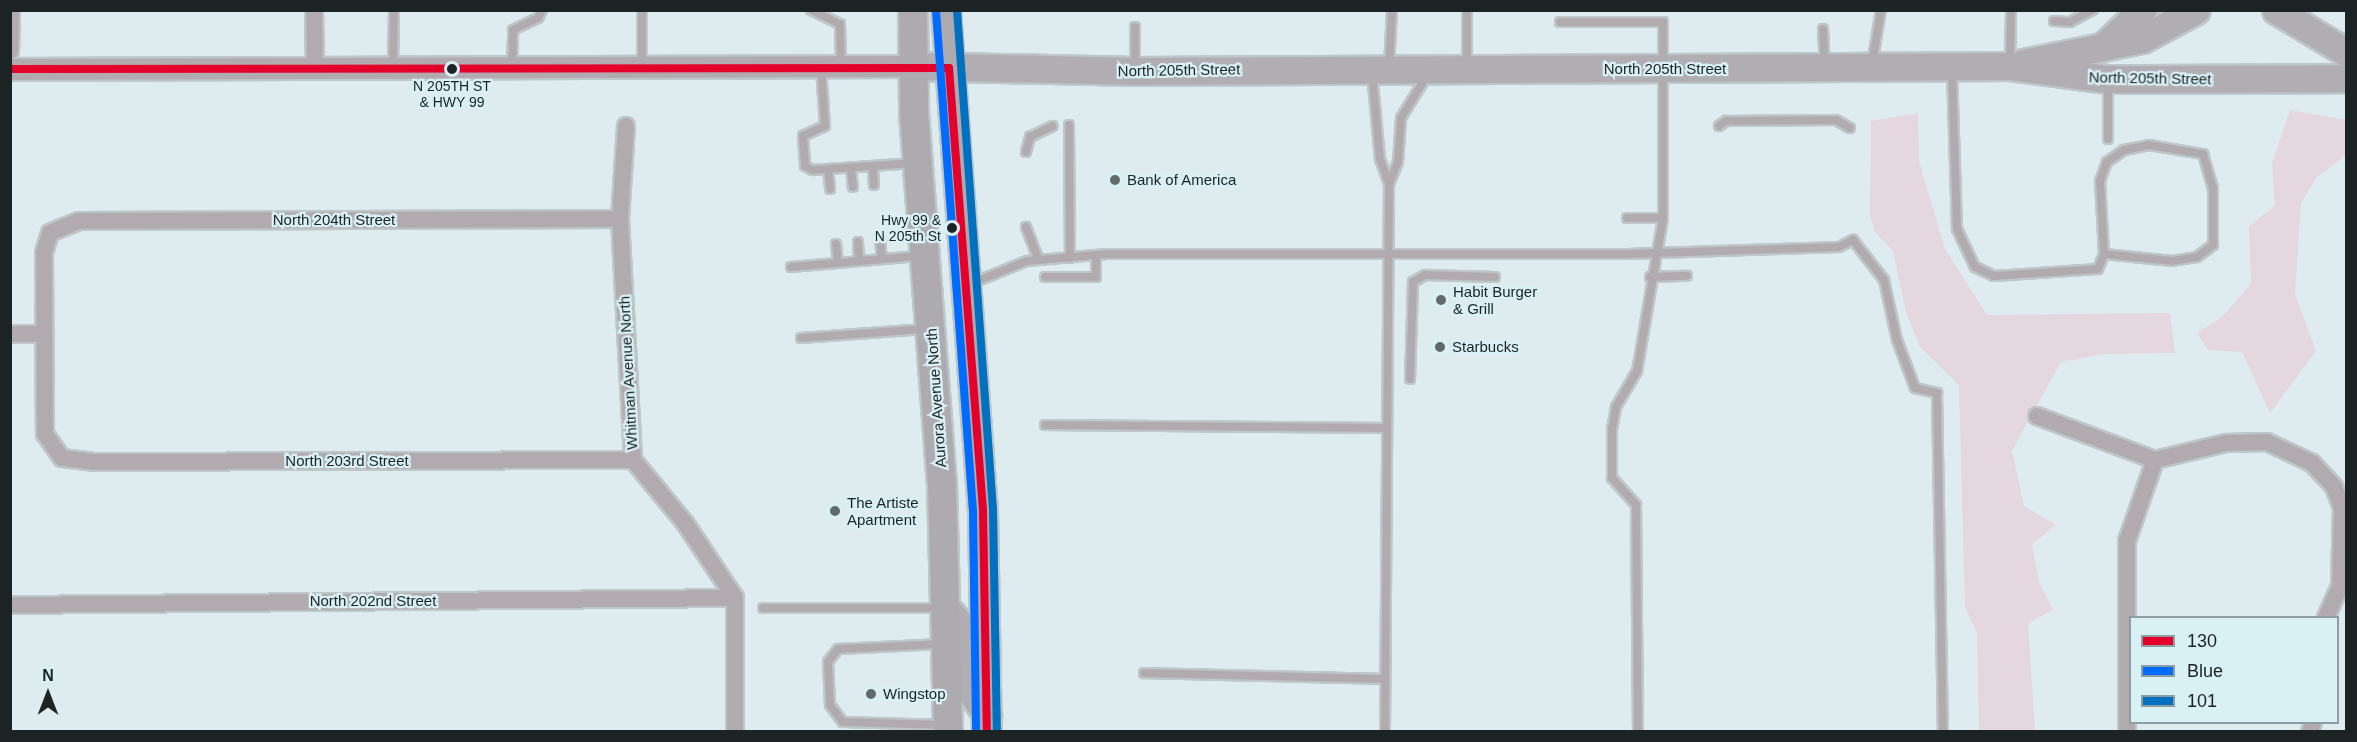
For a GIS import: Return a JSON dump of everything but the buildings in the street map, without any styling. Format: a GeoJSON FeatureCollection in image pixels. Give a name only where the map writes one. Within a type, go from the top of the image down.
{"type":"FeatureCollection","features":[{"type":"Feature","properties":{"kind":"highway","name":"Aurora Avenue North"},"geometry":{"type":"LineString","coordinates":[[913,10],[918,162],[932,329],[946,608],[948,729]]}},
{"type":"Feature","properties":{"kind":"highway"},"geometry":{"type":"LineString","coordinates":[[946,10],[963,285],[983,511],[987,723]]}},
{"type":"Feature","properties":{"kind":"main road"},"geometry":{"type":"LineString","coordinates":[[2099,49],[2142,10]]}},
{"type":"Feature","properties":{"kind":"main road"},"geometry":{"type":"LineString","coordinates":[[2010,66],[2142,39],[2196,10]]}},
{"type":"Feature","properties":{"kind":"main road"},"geometry":{"type":"LineString","coordinates":[[2276,10],[2346,52]]}},
{"type":"Feature","properties":{"kind":"main road","name":"North 205th Street"},"geometry":{"type":"LineString","coordinates":[[914,66],[1136,71],[1663,70],[2010,66],[2108,79],[2346,78]]}},
{"type":"Feature","properties":{"kind":"main road"},"geometry":{"type":"LineString","coordinates":[[946,608],[966,630],[969,689],[987,723]]}},
{"type":"Feature","properties":{"kind":"street"},"geometry":{"type":"LineString","coordinates":[[10,51],[11,10]]}},
{"type":"Feature","properties":{"kind":"street"},"geometry":{"type":"LineString","coordinates":[[314,10],[315,70]]}},
{"type":"Feature","properties":{"kind":"street","name":"North 205th Street"},"geometry":{"type":"LineString","coordinates":[[10,69],[512,70],[914,66]]}},
{"type":"Feature","properties":{"kind":"street","name":"Whitman Avenue North"},"geometry":{"type":"LineString","coordinates":[[626,126],[620,219],[633,460],[685,523],[735,598]]}},
{"type":"Feature","properties":{"kind":"street","name":"North 204th Street"},"geometry":{"type":"LineString","coordinates":[[42,334],[50,233],[79,221],[620,219]]}},
{"type":"Feature","properties":{"kind":"street"},"geometry":{"type":"LineString","coordinates":[[10,334],[42,334]]}},
{"type":"Feature","properties":{"kind":"street","name":"North 203rd Street"},"geometry":{"type":"LineString","coordinates":[[42,334],[45,434],[62,458],[94,462],[633,460]]}},
{"type":"Feature","properties":{"kind":"street"},"geometry":{"type":"LineString","coordinates":[[2037,416],[2155,460],[2226,443],[2267,442],[2312,463],[2334,487],[2342,508],[2343,587],[2327,616]]}},
{"type":"Feature","properties":{"kind":"street"},"geometry":{"type":"LineString","coordinates":[[2127,732],[2127,541],[2155,460]]}},
{"type":"Feature","properties":{"kind":"street"},"geometry":{"type":"LineString","coordinates":[[735,598],[735,732]]}},
{"type":"Feature","properties":{"kind":"street","name":"North 202nd Street"},"geometry":{"type":"LineString","coordinates":[[10,604],[735,598]]}},
{"type":"Feature","properties":{"kind":"lane"},"geometry":{"type":"LineString","coordinates":[[393,70],[394,10]]}},
{"type":"Feature","properties":{"kind":"lane"},"geometry":{"type":"LineString","coordinates":[[512,70],[513,30],[538,18],[542,10]]}},
{"type":"Feature","properties":{"kind":"lane"},"geometry":{"type":"LineString","coordinates":[[642,10],[642,69]]}},
{"type":"Feature","properties":{"kind":"lane"},"geometry":{"type":"LineString","coordinates":[[811,10],[840,24],[831,66],[825,126],[803,136],[805,166],[851,169],[918,162]]}},
{"type":"Feature","properties":{"kind":"lane"},"geometry":{"type":"LineString","coordinates":[[1389,183],[1380,159],[1380,70],[1392,10]]}},
{"type":"Feature","properties":{"kind":"lane"},"geometry":{"type":"LineString","coordinates":[[1467,10],[1467,69]]}},
{"type":"Feature","properties":{"kind":"lane"},"geometry":{"type":"LineString","coordinates":[[1871,68],[1881,10]]}},
{"type":"Feature","properties":{"kind":"lane"},"geometry":{"type":"LineString","coordinates":[[2010,66],[2011,10]]}},
{"type":"Feature","properties":{"kind":"lane"},"geometry":{"type":"LineString","coordinates":[[2054,21],[2070,22],[2093,10]]}},
{"type":"Feature","properties":{"kind":"lane"},"geometry":{"type":"LineString","coordinates":[[1560,22],[1663,22],[1663,218],[1650,277],[1637,371],[1616,407],[1612,429],[1611,478],[1636,505],[1638,732]]}},
{"type":"Feature","properties":{"kind":"lane"},"geometry":{"type":"LineString","coordinates":[[1135,27],[1136,71]]}},
{"type":"Feature","properties":{"kind":"lane"},"geometry":{"type":"LineString","coordinates":[[1823,29],[1825,68]]}},
{"type":"Feature","properties":{"kind":"lane"},"geometry":{"type":"LineString","coordinates":[[1952,67],[1957,230],[1975,267],[1994,276],[2074,273],[2098,269],[2104,254],[2098,216],[2107,162],[2124,150],[2149,145],[2204,154],[2212,188],[2213,245],[2197,257],[2172,261],[2104,254]]}},
{"type":"Feature","properties":{"kind":"lane"},"geometry":{"type":"LineString","coordinates":[[1385,732],[1385,428],[1389,183],[1398,162],[1401,118],[1431,70]]}},
{"type":"Feature","properties":{"kind":"lane"},"geometry":{"type":"LineString","coordinates":[[2108,79],[2108,139]]}},
{"type":"Feature","properties":{"kind":"lane"},"geometry":{"type":"LineString","coordinates":[[1719,126],[1726,121],[1836,120],[1850,128]]}},
{"type":"Feature","properties":{"kind":"lane"},"geometry":{"type":"LineString","coordinates":[[1069,125],[1071,258]]}},
{"type":"Feature","properties":{"kind":"lane"},"geometry":{"type":"LineString","coordinates":[[1026,152],[1030,137],[1053,126]]}},
{"type":"Feature","properties":{"kind":"lane"},"geometry":{"type":"LineString","coordinates":[[873,167],[874,185]]}},
{"type":"Feature","properties":{"kind":"lane"},"geometry":{"type":"LineString","coordinates":[[828,169],[830,189]]}},
{"type":"Feature","properties":{"kind":"lane"},"geometry":{"type":"LineString","coordinates":[[851,169],[853,187]]}},
{"type":"Feature","properties":{"kind":"lane"},"geometry":{"type":"LineString","coordinates":[[1626,218],[1663,218]]}},
{"type":"Feature","properties":{"kind":"lane"},"geometry":{"type":"LineString","coordinates":[[1026,227],[1038,258]]}},
{"type":"Feature","properties":{"kind":"lane"},"geometry":{"type":"LineString","coordinates":[[880,240],[882,259]]}},
{"type":"Feature","properties":{"kind":"lane"},"geometry":{"type":"LineString","coordinates":[[963,285],[1038,258],[1839,247],[1853,240],[1868,253],[1884,280],[1897,340],[1916,388],[1937,393],[1943,732]]}},
{"type":"Feature","properties":{"kind":"lane"},"geometry":{"type":"LineString","coordinates":[[858,242],[859,261]]}},
{"type":"Feature","properties":{"kind":"lane"},"geometry":{"type":"LineString","coordinates":[[836,244],[838,263]]}},
{"type":"Feature","properties":{"kind":"lane"},"geometry":{"type":"LineString","coordinates":[[791,267],[926,256]]}},
{"type":"Feature","properties":{"kind":"lane"},"geometry":{"type":"LineString","coordinates":[[1045,277],[1096,277],[1096,257]]}},
{"type":"Feature","properties":{"kind":"lane"},"geometry":{"type":"LineString","coordinates":[[1410,378],[1413,282],[1425,274],[1495,277]]}},
{"type":"Feature","properties":{"kind":"lane"},"geometry":{"type":"LineString","coordinates":[[1650,277],[1687,276]]}},
{"type":"Feature","properties":{"kind":"lane"},"geometry":{"type":"LineString","coordinates":[[801,338],[932,329]]}},
{"type":"Feature","properties":{"kind":"lane"},"geometry":{"type":"LineString","coordinates":[[1045,425],[1385,428]]}},
{"type":"Feature","properties":{"kind":"lane"},"geometry":{"type":"LineString","coordinates":[[763,608],[946,608]]}},
{"type":"Feature","properties":{"kind":"lane"},"geometry":{"type":"LineString","coordinates":[[947,644],[838,649],[828,662],[830,705],[843,722],[948,729]]}},
{"type":"Feature","properties":{"kind":"lane"},"geometry":{"type":"LineString","coordinates":[[1144,673],[1385,679]]}},
{"type":"Feature","properties":{"kind":"shaded area"},"geometry":{"type":"Polygon","coordinates":[[[2290,110],[2346,120],[2346,155],[2317,177],[2301,203],[2295,294],[2316,351],[2270,413],[2242,352],[2208,350],[2197,333],[2223,316],[2251,284],[2249,226],[2275,206],[2272,163],[2290,110]]]}},
{"type":"Feature","properties":{"kind":"shaded area"},"geometry":{"type":"Polygon","coordinates":[[[1918,113],[1919,161],[1945,249],[1987,315],[2170,313],[2175,353],[2104,354],[2061,362],[2012,451],[2024,506],[2056,525],[2032,544],[2039,582],[2053,610],[2028,623],[2035,731],[1979,731],[1977,633],[1965,607],[1959,385],[1920,347],[1906,312],[1893,251],[1875,232],[1870,214],[1871,121],[1918,113]]]}},
{"type":"Feature","properties":{"kind":"transit line","name":"101"},"geometry":{"type":"LineString","coordinates":[[957,10],[993,510],[997,732]]}},
{"type":"Feature","properties":{"kind":"transit line","name":"Blue"},"geometry":{"type":"LineString","coordinates":[[936,11],[973,511],[976,732]]}},
{"type":"Feature","properties":{"kind":"transit line","name":"130"},"geometry":{"type":"LineString","coordinates":[[10,69],[949,68],[983,511],[987,732]]}},
{"type":"Feature","properties":{"kind":"place","name":"N 205TH ST & HWY 99"},"geometry":{"type":"Point","coordinates":[452,69]}},
{"type":"Feature","properties":{"kind":"place","name":"Bank of America"},"geometry":{"type":"Point","coordinates":[1115,180]}},
{"type":"Feature","properties":{"kind":"place","name":"Hwy 99 & N 205th St"},"geometry":{"type":"Point","coordinates":[952,228]}},
{"type":"Feature","properties":{"kind":"place","name":"Habit Burger & Grill"},"geometry":{"type":"Point","coordinates":[1441,300]}},
{"type":"Feature","properties":{"kind":"place","name":"Starbucks"},"geometry":{"type":"Point","coordinates":[1440,347]}},
{"type":"Feature","properties":{"kind":"place","name":"The Artiste Apartment"},"geometry":{"type":"Point","coordinates":[835,511]}},
{"type":"Feature","properties":{"kind":"place","name":"Wingstop"},"geometry":{"type":"Point","coordinates":[871,694]}}]}
